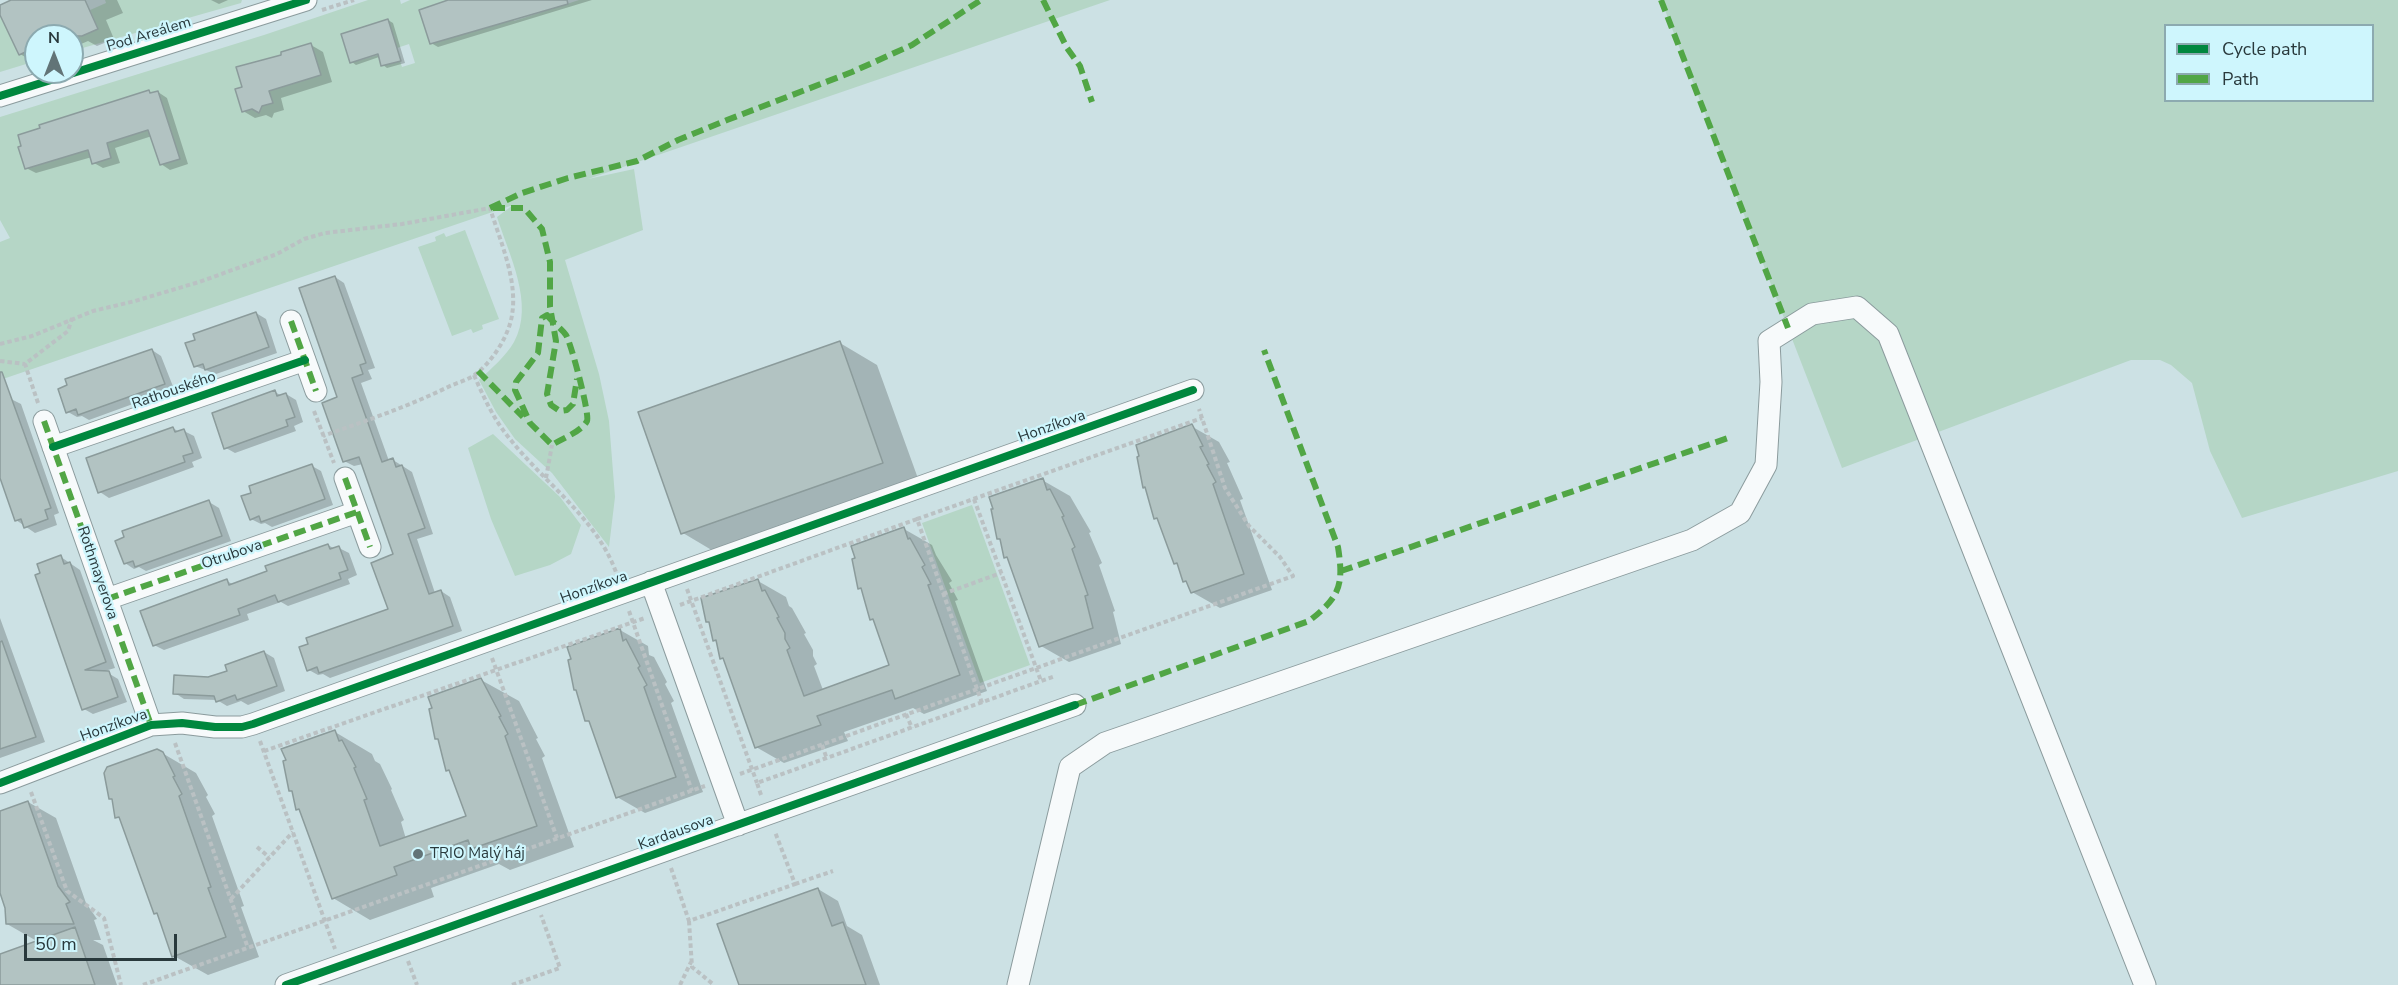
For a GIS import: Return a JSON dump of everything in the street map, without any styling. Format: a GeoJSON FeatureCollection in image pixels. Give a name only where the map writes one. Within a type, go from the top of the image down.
{"type":"FeatureCollection","features":[{"type":"Feature","properties":{"kind":"street","name":"Pod Areálem"},"geometry":{"type":"LineString","coordinates":[[0,96],[267,6],[306,0]]}},
{"type":"Feature","properties":{"kind":"street"},"geometry":{"type":"LineString","coordinates":[[1018,985],[1070,767],[1106,743],[1692,540],[1740,513],[1766,465],[1771,382],[1769,340],[1812,314],[1857,307],[1888,334],[2145,985]]}},
{"type":"Feature","properties":{"kind":"street"},"geometry":{"type":"LineString","coordinates":[[291,321],[316,391]]}},
{"type":"Feature","properties":{"kind":"street","name":"Rathouského"},"geometry":{"type":"LineString","coordinates":[[53,447],[305,360]]}},
{"type":"Feature","properties":{"kind":"street","name":"Honzíkova"},"geometry":{"type":"LineString","coordinates":[[0,783],[159,724],[242,728],[681,571],[937,483],[1193,390]]}},
{"type":"Feature","properties":{"kind":"street","name":"Rothmayerova"},"geometry":{"type":"LineString","coordinates":[[44,421],[107,599],[159,724]]}},
{"type":"Feature","properties":{"kind":"street"},"geometry":{"type":"LineString","coordinates":[[345,478],[370,547]]}},
{"type":"Feature","properties":{"kind":"street","name":"Otrubova"},"geometry":{"type":"LineString","coordinates":[[107,599],[357,512]]}},
{"type":"Feature","properties":{"kind":"street"},"geometry":{"type":"LineString","coordinates":[[651,582],[738,825]]}},
{"type":"Feature","properties":{"kind":"street","name":"Kardausova"},"geometry":{"type":"LineString","coordinates":[[286,985],[1075,705]]}},
{"type":"Feature","properties":{"kind":"path"},"geometry":{"type":"LineString","coordinates":[[0,344],[32,336],[72,318],[199,282],[277,254],[304,239],[325,233],[402,224],[490,208],[508,269],[513,314],[508,332],[497,351],[474,375],[414,404],[323,436]]}},
{"type":"Feature","properties":{"kind":"path"},"geometry":{"type":"LineString","coordinates":[[0,361],[25,364],[68,331],[72,318]]}},
{"type":"Feature","properties":{"kind":"path"},"geometry":{"type":"LineString","coordinates":[[25,364],[44,421]]}},
{"type":"Feature","properties":{"kind":"path"},"geometry":{"type":"LineString","coordinates":[[474,375],[491,412],[510,440],[562,493],[609,555],[692,790]]}},
{"type":"Feature","properties":{"kind":"path"},"geometry":{"type":"LineString","coordinates":[[143,985],[1293,576],[1280,557],[1249,526],[1225,488],[1193,390]]}},
{"type":"Feature","properties":{"kind":"path"},"geometry":{"type":"LineString","coordinates":[[316,391],[312,404],[335,467],[345,478]]}},
{"type":"Feature","properties":{"kind":"path"},"geometry":{"type":"LineString","coordinates":[[264,751],[662,612],[1202,418]]}},
{"type":"Feature","properties":{"kind":"path"},"geometry":{"type":"LineString","coordinates":[[546,478],[552,444]]}},
{"type":"Feature","properties":{"kind":"path"},"geometry":{"type":"LineString","coordinates":[[974,499],[1041,681]]}},
{"type":"Feature","properties":{"kind":"path"},"geometry":{"type":"LineString","coordinates":[[916,519],[982,703]]}},
{"type":"Feature","properties":{"kind":"path"},"geometry":{"type":"LineString","coordinates":[[681,571],[764,801]]}},
{"type":"Feature","properties":{"kind":"path"},"geometry":{"type":"LineString","coordinates":[[943,594],[1001,573]]}},
{"type":"Feature","properties":{"kind":"path"},"geometry":{"type":"LineString","coordinates":[[486,641],[557,838]]}},
{"type":"Feature","properties":{"kind":"path"},"geometry":{"type":"LineString","coordinates":[[757,783],[1055,676]]}},
{"type":"Feature","properties":{"kind":"path"},"geometry":{"type":"LineString","coordinates":[[906,714],[912,728]]}},
{"type":"Feature","properties":{"kind":"path"},"geometry":{"type":"LineString","coordinates":[[159,724],[231,898],[248,948]]}},
{"type":"Feature","properties":{"kind":"path"},"geometry":{"type":"LineString","coordinates":[[254,724],[337,953]]}},
{"type":"Feature","properties":{"kind":"path"},"geometry":{"type":"LineString","coordinates":[[822,745],[827,759]]}},
{"type":"Feature","properties":{"kind":"path"},"geometry":{"type":"LineString","coordinates":[[24,774],[67,891],[104,918],[121,985]]}},
{"type":"Feature","properties":{"kind":"path"},"geometry":{"type":"LineString","coordinates":[[774,829],[795,884]]}},
{"type":"Feature","properties":{"kind":"path"},"geometry":{"type":"LineString","coordinates":[[231,898],[293,832]]}},
{"type":"Feature","properties":{"kind":"path"},"geometry":{"type":"LineString","coordinates":[[257,847],[269,857]]}},
{"type":"Feature","properties":{"kind":"path"},"geometry":{"type":"LineString","coordinates":[[670,867],[689,921],[691,961],[694,969],[714,985]]}},
{"type":"Feature","properties":{"kind":"path"},"geometry":{"type":"LineString","coordinates":[[689,921],[833,871]]}},
{"type":"Feature","properties":{"kind":"path"},"geometry":{"type":"LineString","coordinates":[[512,985],[560,968],[540,913]]}},
{"type":"Feature","properties":{"kind":"path"},"geometry":{"type":"LineString","coordinates":[[408,960],[417,985]]}},
{"type":"Feature","properties":{"kind":"path"},"geometry":{"type":"LineString","coordinates":[[680,985],[691,961]]}},
{"type":"Feature","properties":{"kind":"path"},"geometry":{"type":"LineString","coordinates":[[682,979],[691,975],[701,975]]}},
{"type":"Feature","properties":{"kind":"green space"},"geometry":{"type":"Polygon","coordinates":[[[105,0],[242,0],[241,3],[84,48],[84,35],[98,29],[90,10],[106,3],[105,0]]]}},
{"type":"Feature","properties":{"kind":"green space"},"geometry":{"type":"Polygon","coordinates":[[[368,0],[400,0],[401,4],[410,0],[448,0],[419,10],[430,44],[487,26],[507,0],[514,21],[579,0],[1110,0],[588,179],[634,169],[643,230],[565,260],[599,374],[609,421],[615,497],[609,547],[552,473],[515,439],[496,412],[479,380],[507,352],[520,327],[522,312],[518,280],[497,217],[513,205],[0,380],[0,242],[10,238],[0,220],[0,117],[264,35],[368,0]],[[388,19],[341,34],[350,63],[378,55],[382,66],[400,61],[402,67],[415,63],[409,44],[397,48],[388,19]],[[311,43],[281,52],[291,84],[321,75],[311,43]],[[260,61],[237,68],[242,87],[235,89],[242,112],[252,109],[260,110],[262,106],[272,103],[260,61]],[[149,90],[96,108],[93,163],[111,158],[105,138],[148,130],[160,165],[179,159],[158,91],[150,93],[149,90]],[[40,128],[18,135],[21,146],[18,147],[25,169],[40,128]]]}},
{"type":"Feature","properties":{"kind":"green space"},"geometry":{"type":"Polygon","coordinates":[[[1661,0],[2398,0],[2398,471],[2242,518],[2210,451],[2192,383],[2171,365],[2160,360],[2131,360],[1842,468],[1661,0]]]}},
{"type":"Feature","properties":{"kind":"green space"},"geometry":{"type":"Polygon","coordinates":[[[0,15],[19,55],[24,53],[24,65],[0,72],[0,15]]]}},
{"type":"Feature","properties":{"kind":"green space"},"geometry":{"type":"Polygon","coordinates":[[[465,230],[499,319],[482,325],[483,329],[473,333],[471,329],[452,336],[418,247],[436,241],[435,237],[444,233],[446,237],[465,230]]]}},
{"type":"Feature","properties":{"kind":"green space"},"geometry":{"type":"Polygon","coordinates":[[[493,434],[560,497],[581,525],[571,554],[550,565],[515,576],[491,519],[468,448],[493,434]]]}},
{"type":"Feature","properties":{"kind":"green space"},"geometry":{"type":"Polygon","coordinates":[[[972,505],[1030,665],[980,683],[922,523],[972,505]]]}},
{"type":"Feature","properties":{"kind":"building"},"geometry":{"type":"Polygon","coordinates":[[[11,0],[85,0],[98,29],[84,35],[84,24],[24,24],[24,53],[19,55],[0,15],[0,5],[11,0]]]}},
{"type":"Feature","properties":{"kind":"building"},"geometry":{"type":"Polygon","coordinates":[[[448,0],[567,0],[568,4],[430,44],[419,10],[448,0]]]}},
{"type":"Feature","properties":{"kind":"building"},"geometry":{"type":"Polygon","coordinates":[[[388,19],[401,61],[381,66],[378,54],[350,63],[341,34],[388,19]]]}},
{"type":"Feature","properties":{"kind":"building"},"geometry":{"type":"Polygon","coordinates":[[[311,43],[321,75],[269,91],[273,103],[262,106],[259,113],[252,109],[242,112],[235,89],[242,87],[236,67],[281,55],[281,52],[311,43]]]}},
{"type":"Feature","properties":{"kind":"building"},"geometry":{"type":"Polygon","coordinates":[[[149,90],[150,93],[158,91],[180,159],[160,165],[148,130],[107,143],[111,158],[92,164],[88,150],[25,169],[18,147],[21,146],[18,135],[40,128],[39,125],[149,90]]]}},
{"type":"Feature","properties":{"kind":"building"},"geometry":{"type":"Polygon","coordinates":[[[335,276],[366,363],[360,365],[363,374],[352,378],[382,462],[393,458],[396,467],[402,465],[425,528],[408,534],[429,594],[441,590],[453,626],[319,673],[317,667],[307,671],[299,647],[308,644],[306,638],[388,609],[371,563],[393,554],[359,457],[343,462],[322,403],[337,397],[299,288],[335,276]]]}},
{"type":"Feature","properties":{"kind":"building"},"geometry":{"type":"Polygon","coordinates":[[[256,312],[269,347],[205,370],[203,364],[194,367],[185,343],[195,340],[193,334],[256,312]]]}},
{"type":"Feature","properties":{"kind":"building"},"geometry":{"type":"Polygon","coordinates":[[[840,341],[883,463],[681,534],[638,412],[840,341]]]}},
{"type":"Feature","properties":{"kind":"building"},"geometry":{"type":"Polygon","coordinates":[[[152,349],[165,384],[78,415],[76,409],[66,413],[58,389],[67,385],[65,379],[152,349]]]}},
{"type":"Feature","properties":{"kind":"building"},"geometry":{"type":"Polygon","coordinates":[[[0,372],[2,372],[51,508],[45,510],[48,519],[24,528],[21,519],[15,521],[0,478],[0,372]]]}},
{"type":"Feature","properties":{"kind":"building"},"geometry":{"type":"Polygon","coordinates":[[[275,390],[277,396],[286,393],[295,417],[286,420],[288,426],[224,449],[212,413],[275,390]]]}},
{"type":"Feature","properties":{"kind":"building"},"geometry":{"type":"Polygon","coordinates":[[[1192,424],[1203,446],[1200,447],[1209,464],[1207,465],[1216,482],[1213,484],[1244,574],[1191,593],[1186,581],[1183,582],[1177,563],[1174,564],[1157,518],[1154,519],[1145,487],[1143,488],[1136,445],[1192,424]]]}},
{"type":"Feature","properties":{"kind":"building"},"geometry":{"type":"Polygon","coordinates":[[[173,427],[175,432],[184,429],[193,453],[183,456],[185,462],[98,493],[86,458],[173,427]]]}},
{"type":"Feature","properties":{"kind":"building"},"geometry":{"type":"Polygon","coordinates":[[[312,464],[325,499],[261,522],[259,516],[250,520],[241,496],[251,493],[249,486],[312,464]]]}},
{"type":"Feature","properties":{"kind":"building"},"geometry":{"type":"Polygon","coordinates":[[[1043,478],[1047,490],[1050,489],[1064,516],[1062,517],[1075,547],[1072,549],[1088,595],[1085,596],[1093,628],[1039,647],[1007,557],[1004,558],[1000,539],[997,539],[989,497],[1043,478]]]}},
{"type":"Feature","properties":{"kind":"building"},"geometry":{"type":"Polygon","coordinates":[[[209,500],[222,536],[135,567],[133,561],[124,564],[115,541],[124,537],[122,531],[209,500]]]}},
{"type":"Feature","properties":{"kind":"building"},"geometry":{"type":"Polygon","coordinates":[[[904,527],[908,539],[910,538],[925,565],[922,567],[931,584],[928,585],[960,675],[895,699],[892,690],[817,716],[821,725],[755,748],[723,658],[720,659],[716,640],[713,641],[709,622],[706,622],[701,598],[758,579],[762,591],[765,590],[779,617],[777,618],[790,648],[787,650],[804,696],[889,665],[873,619],[870,620],[861,588],[858,589],[852,559],[855,558],[851,546],[904,527]]]}},
{"type":"Feature","properties":{"kind":"building"},"geometry":{"type":"Polygon","coordinates":[[[328,544],[330,549],[339,546],[348,570],[339,573],[341,579],[278,602],[275,595],[238,609],[240,615],[153,646],[140,611],[227,579],[229,585],[267,571],[265,566],[328,544]]]}},
{"type":"Feature","properties":{"kind":"building"},"geometry":{"type":"Polygon","coordinates":[[[61,555],[64,564],[70,562],[106,662],[85,670],[109,671],[118,697],[82,710],[35,575],[40,573],[37,564],[61,555]]]}},
{"type":"Feature","properties":{"kind":"building"},"geometry":{"type":"Polygon","coordinates":[[[620,628],[623,641],[626,639],[640,666],[638,668],[647,685],[644,687],[676,777],[616,798],[589,721],[585,721],[576,690],[574,690],[568,660],[571,659],[567,647],[620,628]]]}},
{"type":"Feature","properties":{"kind":"building"},"geometry":{"type":"Polygon","coordinates":[[[2,641],[36,737],[0,749],[0,642],[2,641]]]}},
{"type":"Feature","properties":{"kind":"building"},"geometry":{"type":"Polygon","coordinates":[[[264,651],[277,686],[237,700],[235,695],[216,702],[214,696],[173,694],[174,675],[208,677],[227,671],[225,665],[264,651]]]}},
{"type":"Feature","properties":{"kind":"building"},"geometry":{"type":"Polygon","coordinates":[[[481,678],[508,734],[505,736],[537,826],[471,849],[468,840],[394,867],[397,875],[332,899],[299,809],[296,810],[292,791],[289,791],[283,761],[286,760],[281,749],[335,730],[339,741],[342,740],[356,767],[354,768],[367,799],[364,800],[380,846],[466,816],[449,770],[446,771],[438,739],[435,739],[429,709],[432,708],[428,697],[481,678]]]}},
{"type":"Feature","properties":{"kind":"building"},"geometry":{"type":"Polygon","coordinates":[[[157,749],[163,752],[182,794],[179,796],[226,937],[172,957],[119,817],[115,818],[104,773],[107,767],[157,749]]]}},
{"type":"Feature","properties":{"kind":"building"},"geometry":{"type":"Polygon","coordinates":[[[28,801],[58,886],[70,902],[66,904],[74,924],[6,924],[5,908],[0,893],[0,811],[28,801]]]}},
{"type":"Feature","properties":{"kind":"building"},"geometry":{"type":"Polygon","coordinates":[[[818,888],[832,926],[843,922],[866,985],[739,985],[717,924],[818,888]]]}},
{"type":"Feature","properties":{"kind":"building"},"geometry":{"type":"Polygon","coordinates":[[[75,927],[95,985],[0,985],[0,954],[75,927]]]}},
{"type":"Feature","properties":{"kind":"marked path"},"geometry":{"type":"LineString","coordinates":[[490,208],[522,193],[568,178],[637,161],[678,140],[852,72],[912,45],[981,0]]}},
{"type":"Feature","properties":{"kind":"marked path"},"geometry":{"type":"LineString","coordinates":[[1043,0],[1067,48],[1080,66],[1092,102]]}},
{"type":"Feature","properties":{"kind":"marked path"},"geometry":{"type":"LineString","coordinates":[[1661,0],[1788,328]]}},
{"type":"Feature","properties":{"kind":"marked path"},"geometry":{"type":"LineString","coordinates":[[493,208],[524,208],[542,229],[550,262],[550,307],[556,341],[547,394],[551,405],[560,411],[567,410],[573,404],[577,379]]}},
{"type":"Feature","properties":{"kind":"marked path"},"geometry":{"type":"LineString","coordinates":[[547,315],[566,335],[580,378],[587,416],[587,421],[580,429],[552,445],[530,423],[515,390],[516,382],[538,353],[542,318],[547,315]]}},
{"type":"Feature","properties":{"kind":"marked path"},"geometry":{"type":"LineString","coordinates":[[291,321],[316,391]]}},
{"type":"Feature","properties":{"kind":"marked path"},"geometry":{"type":"LineString","coordinates":[[1075,705],[1309,621],[1333,597],[1340,581],[1338,547],[1264,350]]}},
{"type":"Feature","properties":{"kind":"marked path"},"geometry":{"type":"LineString","coordinates":[[478,371],[523,417]]}},
{"type":"Feature","properties":{"kind":"marked path"},"geometry":{"type":"LineString","coordinates":[[44,421],[151,725]]}},
{"type":"Feature","properties":{"kind":"marked path"},"geometry":{"type":"LineString","coordinates":[[1341,571],[1728,438]]}},
{"type":"Feature","properties":{"kind":"marked path"},"geometry":{"type":"LineString","coordinates":[[345,478],[370,547]]}},
{"type":"Feature","properties":{"kind":"marked path"},"geometry":{"type":"LineString","coordinates":[[107,599],[357,512]]}},
{"type":"Feature","properties":{"kind":"cycle path"},"geometry":{"type":"LineString","coordinates":[[0,96],[306,0]]}},
{"type":"Feature","properties":{"kind":"cycle path"},"geometry":{"type":"LineString","coordinates":[[53,447],[305,360]]}},
{"type":"Feature","properties":{"kind":"cycle path"},"geometry":{"type":"LineString","coordinates":[[0,783],[151,725],[182,723],[242,727],[253,724],[1193,390]]}},
{"type":"Feature","properties":{"kind":"cycle path"},"geometry":{"type":"LineString","coordinates":[[286,985],[1075,705]]}},
{"type":"Feature","properties":{"kind":"place","name":"TRIO Malý háj"},"geometry":{"type":"Point","coordinates":[418,854]}}]}
